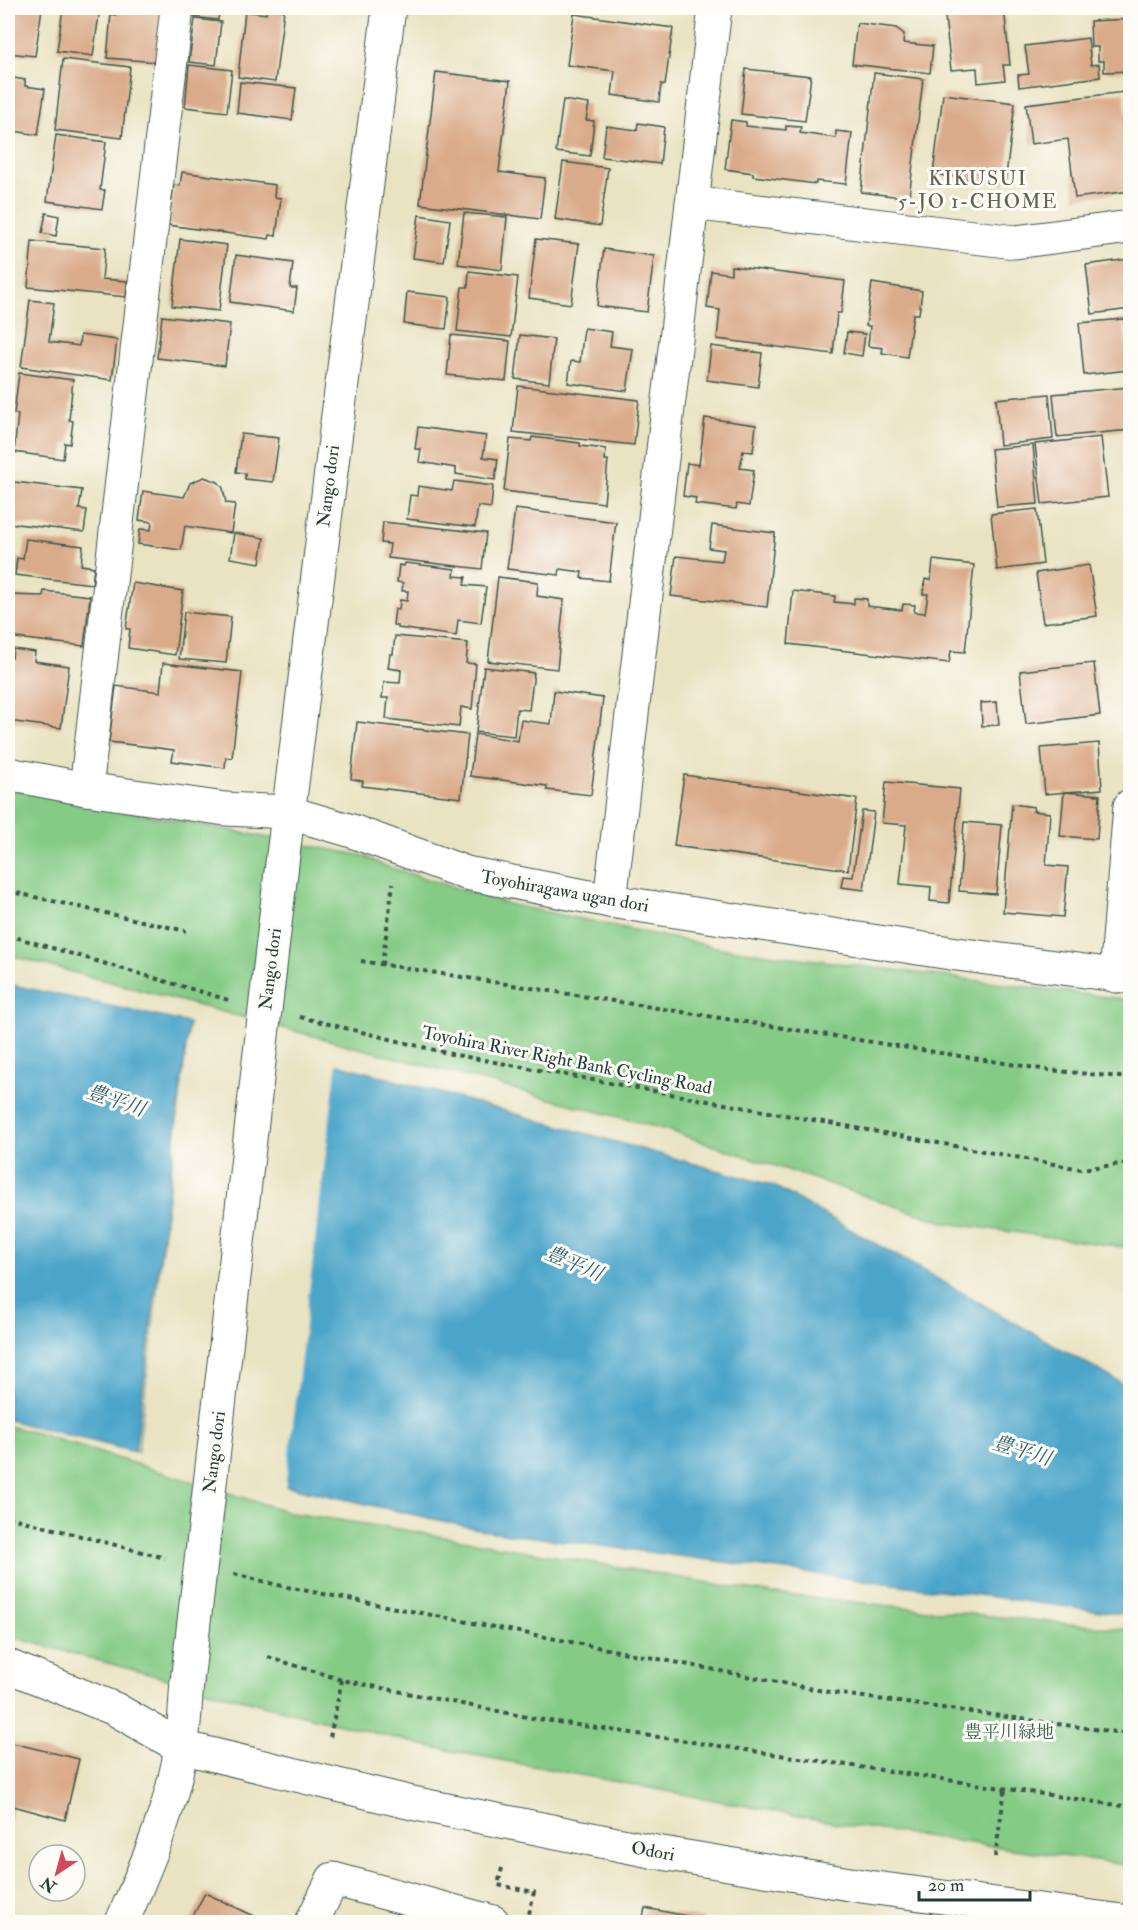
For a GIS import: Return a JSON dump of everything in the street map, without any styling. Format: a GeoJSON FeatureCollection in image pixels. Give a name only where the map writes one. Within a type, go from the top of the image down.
{"type":"FeatureCollection","features":[{"type":"Feature","properties":{"kind":"street"},"geometry":{"type":"LineString","coordinates":[[86,789],[177,8]]}},
{"type":"Feature","properties":{"kind":"street","name":"Nango dori"},"geometry":{"type":"LineString","coordinates":[[122,1923],[147,1864],[168,1802],[181,1747],[287,812],[389,8]]}},
{"type":"Feature","properties":{"kind":"street"},"geometry":{"type":"LineString","coordinates":[[610,901],[715,8]]}},
{"type":"Feature","properties":{"kind":"street"},"geometry":{"type":"LineString","coordinates":[[692,203],[1015,242],[1131,227]]}},
{"type":"Feature","properties":{"kind":"street","name":"Toyohiragawa ugan dori"},"geometry":{"type":"LineString","coordinates":[[8,774],[86,789],[225,809],[287,812],[352,831],[466,873],[610,901],[1123,977]]}},
{"type":"Feature","properties":{"kind":"street"},"geometry":{"type":"LineString","coordinates":[[1123,977],[1131,806]]}},
{"type":"Feature","properties":{"kind":"street","name":"Odori"},"geometry":{"type":"LineString","coordinates":[[8,1666],[115,1709],[181,1747],[412,1803],[656,1852],[868,1887],[1131,1922]]}},
{"type":"Feature","properties":{"kind":"street"},"geometry":{"type":"LineString","coordinates":[[312,1923],[333,1879],[493,1923]]}},
{"type":"Feature","properties":{"kind":"path"},"geometry":{"type":"LineString","coordinates":[[382,965],[394,878]]}},
{"type":"Feature","properties":{"kind":"path"},"geometry":{"type":"LineString","coordinates":[[8,891],[186,931]]}},
{"type":"Feature","properties":{"kind":"path"},"geometry":{"type":"LineString","coordinates":[[8,935],[238,1002]]}},
{"type":"Feature","properties":{"kind":"path"},"geometry":{"type":"LineString","coordinates":[[361,961],[1048,1070],[1131,1078]]}},
{"type":"Feature","properties":{"kind":"path","name":"Toyohira River Right Bank Cycling Road"},"geometry":{"type":"LineString","coordinates":[[294,1016],[451,1054],[1081,1169],[1131,1163]]}},
{"type":"Feature","properties":{"kind":"path"},"geometry":{"type":"LineString","coordinates":[[8,1517],[169,1559]]}},
{"type":"Feature","properties":{"kind":"path"},"geometry":{"type":"LineString","coordinates":[[225,1572],[293,1588],[834,1693],[1131,1734]]}},
{"type":"Feature","properties":{"kind":"path"},"geometry":{"type":"LineString","coordinates":[[268,1657],[342,1680],[537,1719],[1131,1807]]}},
{"type":"Feature","properties":{"kind":"path"},"geometry":{"type":"LineString","coordinates":[[330,1737],[342,1680]]}},
{"type":"Feature","properties":{"kind":"path"},"geometry":{"type":"LineString","coordinates":[[995,1857],[1005,1789]]}},
{"type":"Feature","properties":{"kind":"path"},"geometry":{"type":"LineString","coordinates":[[502,1868],[498,1885],[534,1892],[529,1914]]}},
{"type":"Feature","properties":{"kind":"green space"},"geometry":{"type":"Polygon","coordinates":[[[8,788],[364,856],[382,865],[508,904],[721,948],[1130,1000],[1130,1248],[946,1223],[667,1130],[8,955],[8,788]]]}},
{"type":"Feature","properties":{"kind":"green space","name":"豊平川緑地"},"geometry":{"type":"Polygon","coordinates":[[[8,1426],[292,1513],[405,1530],[774,1594],[1130,1630],[1130,1866],[853,1826],[431,1747],[263,1705],[8,1636],[8,1426]]]}},
{"type":"Feature","properties":{"kind":"water","name":"豊平川"},"geometry":{"type":"Polygon","coordinates":[[[8,984],[189,1023],[135,1452],[8,1420],[8,984]]]}},
{"type":"Feature","properties":{"kind":"water","name":"豊平川"},"geometry":{"type":"Polygon","coordinates":[[[190,1023],[774,1186],[1130,1388],[1130,1615],[487,1531],[138,1453],[190,1023]]]}},
{"type":"Feature","properties":{"kind":"pier"},"geometry":{"type":"Polygon","coordinates":[[[190,1020],[337,1061],[285,1489],[138,1456],[190,1020]]]}},
{"type":"Feature","properties":{"kind":"building"},"geometry":{"type":"Polygon","coordinates":[[[8,8],[42,8],[35,56],[8,53],[8,8]]]}},
{"type":"Feature","properties":{"kind":"building"},"geometry":{"type":"Polygon","coordinates":[[[63,8],[100,8],[93,56],[57,51],[63,8]]]}},
{"type":"Feature","properties":{"kind":"building"},"geometry":{"type":"Polygon","coordinates":[[[115,8],[162,8],[157,62],[107,58],[111,14],[115,15],[115,8]]]}},
{"type":"Feature","properties":{"kind":"building"},"geometry":{"type":"Polygon","coordinates":[[[194,8],[220,8],[218,20],[193,17],[194,8]]]}},
{"type":"Feature","properties":{"kind":"building"},"geometry":{"type":"Polygon","coordinates":[[[267,8],[284,10],[275,82],[238,77],[245,11],[266,14],[267,8]]]}},
{"type":"Feature","properties":{"kind":"building"},"geometry":{"type":"Polygon","coordinates":[[[944,8],[1004,8],[1010,65],[1003,65],[1005,80],[978,83],[977,68],[951,70],[944,8]]]}},
{"type":"Feature","properties":{"kind":"building"},"geometry":{"type":"Polygon","coordinates":[[[574,14],[673,28],[665,85],[661,84],[659,102],[612,95],[615,71],[567,65],[574,14]]]}},
{"type":"Feature","properties":{"kind":"building"},"geometry":{"type":"Polygon","coordinates":[[[195,19],[221,22],[216,65],[189,62],[195,19]]]}},
{"type":"Feature","properties":{"kind":"building"},"geometry":{"type":"Polygon","coordinates":[[[1130,19],[1130,71],[1104,72],[1104,61],[1098,61],[1098,47],[1091,47],[1090,21],[1130,19]]]}},
{"type":"Feature","properties":{"kind":"building"},"geometry":{"type":"Polygon","coordinates":[[[857,23],[896,28],[904,34],[903,43],[933,46],[930,73],[852,64],[857,23]]]}},
{"type":"Feature","properties":{"kind":"building"},"geometry":{"type":"Polygon","coordinates":[[[1088,38],[1091,65],[1099,64],[1100,77],[1019,87],[1018,75],[1029,74],[1025,46],[1088,38]]]}},
{"type":"Feature","properties":{"kind":"building"},"geometry":{"type":"Polygon","coordinates":[[[63,59],[130,67],[122,138],[55,130],[63,59]]]}},
{"type":"Feature","properties":{"kind":"building"},"geometry":{"type":"Polygon","coordinates":[[[189,65],[232,70],[227,112],[185,107],[189,65]]]}},
{"type":"Feature","properties":{"kind":"building"},"geometry":{"type":"Polygon","coordinates":[[[746,69],[811,76],[805,121],[741,114],[746,69]]]}},
{"type":"Feature","properties":{"kind":"building"},"geometry":{"type":"Polygon","coordinates":[[[436,72],[510,81],[499,172],[545,178],[540,219],[420,204],[436,72]]]}},
{"type":"Feature","properties":{"kind":"building"},"geometry":{"type":"Polygon","coordinates":[[[874,73],[923,79],[909,198],[861,192],[874,73]]]}},
{"type":"Feature","properties":{"kind":"building"},"geometry":{"type":"Polygon","coordinates":[[[8,77],[25,80],[25,86],[45,89],[38,135],[8,130],[8,77]]]}},
{"type":"Feature","properties":{"kind":"building"},"geometry":{"type":"Polygon","coordinates":[[[240,82],[296,88],[292,120],[237,113],[240,82]]]}},
{"type":"Feature","properties":{"kind":"building"},"geometry":{"type":"Polygon","coordinates":[[[1124,92],[1128,127],[1130,126],[1130,191],[1075,198],[1068,139],[1031,144],[1026,104],[1124,92]]]}},
{"type":"Feature","properties":{"kind":"building"},"geometry":{"type":"Polygon","coordinates":[[[943,94],[1015,103],[1005,184],[933,174],[943,94]]]}},
{"type":"Feature","properties":{"kind":"building"},"geometry":{"type":"Polygon","coordinates":[[[563,100],[589,104],[586,120],[594,121],[590,156],[556,152],[563,100]]]}},
{"type":"Feature","properties":{"kind":"building"},"geometry":{"type":"Polygon","coordinates":[[[731,120],[746,122],[746,126],[786,130],[786,126],[801,127],[800,133],[836,138],[836,131],[852,133],[846,184],[816,181],[816,184],[753,176],[753,173],[725,169],[731,120]]]}},
{"type":"Feature","properties":{"kind":"building"},"geometry":{"type":"Polygon","coordinates":[[[638,123],[664,127],[660,164],[602,157],[606,126],[637,130],[638,123]]]}},
{"type":"Feature","properties":{"kind":"building"},"geometry":{"type":"Polygon","coordinates":[[[56,135],[106,142],[100,190],[105,190],[102,209],[47,201],[56,135]]]}},
{"type":"Feature","properties":{"kind":"building"},"geometry":{"type":"Polygon","coordinates":[[[563,162],[608,168],[600,226],[555,219],[563,162]]]}},
{"type":"Feature","properties":{"kind":"building"},"geometry":{"type":"Polygon","coordinates":[[[182,172],[275,185],[274,197],[281,198],[276,236],[270,235],[269,239],[168,225],[174,185],[180,186],[182,172]]]}},
{"type":"Feature","properties":{"kind":"building"},"geometry":{"type":"Polygon","coordinates":[[[46,213],[59,216],[56,236],[42,233],[46,213]]]}},
{"type":"Feature","properties":{"kind":"building"},"geometry":{"type":"Polygon","coordinates":[[[464,213],[507,217],[502,270],[458,264],[464,213]]]}},
{"type":"Feature","properties":{"kind":"building"},"geometry":{"type":"Polygon","coordinates":[[[419,215],[450,220],[444,262],[413,258],[419,215]]]}},
{"type":"Feature","properties":{"kind":"building"},"geometry":{"type":"Polygon","coordinates":[[[180,239],[227,245],[219,311],[172,306],[180,239]]]}},
{"type":"Feature","properties":{"kind":"building"},"geometry":{"type":"Polygon","coordinates":[[[536,239],[579,244],[571,304],[529,298],[536,239]]]}},
{"type":"Feature","properties":{"kind":"building"},"geometry":{"type":"Polygon","coordinates":[[[32,241],[105,248],[102,279],[127,281],[126,297],[28,287],[32,241]]]}},
{"type":"Feature","properties":{"kind":"building"},"geometry":{"type":"Polygon","coordinates":[[[604,249],[654,256],[647,312],[597,306],[604,249]]]}},
{"type":"Feature","properties":{"kind":"building"},"geometry":{"type":"Polygon","coordinates":[[[236,255],[293,263],[290,288],[297,288],[294,311],[230,302],[236,255]]]}},
{"type":"Feature","properties":{"kind":"building"},"geometry":{"type":"Polygon","coordinates":[[[1129,259],[1130,309],[1092,314],[1086,265],[1129,259]]]}},
{"type":"Feature","properties":{"kind":"building"},"geometry":{"type":"Polygon","coordinates":[[[731,266],[845,281],[841,313],[837,313],[833,354],[717,339],[720,310],[707,308],[711,271],[731,274],[731,266]]]}},
{"type":"Feature","properties":{"kind":"building"},"geometry":{"type":"Polygon","coordinates":[[[469,271],[518,277],[511,337],[457,331],[462,287],[468,287],[469,271]]]}},
{"type":"Feature","properties":{"kind":"building"},"geometry":{"type":"Polygon","coordinates":[[[872,283],[922,291],[919,314],[913,314],[907,357],[882,353],[883,348],[868,346],[870,326],[866,326],[872,283]]]}},
{"type":"Feature","properties":{"kind":"building"},"geometry":{"type":"Polygon","coordinates":[[[407,292],[450,297],[446,329],[404,324],[407,292]]]}},
{"type":"Feature","properties":{"kind":"building"},"geometry":{"type":"Polygon","coordinates":[[[30,300],[54,303],[49,342],[79,346],[80,335],[117,340],[112,380],[21,367],[30,300]]]}},
{"type":"Feature","properties":{"kind":"building"},"geometry":{"type":"Polygon","coordinates":[[[162,316],[230,324],[225,366],[157,358],[162,316]]]}},
{"type":"Feature","properties":{"kind":"building"},"geometry":{"type":"Polygon","coordinates":[[[1124,319],[1129,370],[1084,375],[1079,323],[1124,319]]]}},
{"type":"Feature","properties":{"kind":"building"},"geometry":{"type":"Polygon","coordinates":[[[584,328],[612,332],[610,346],[633,349],[627,391],[568,383],[571,361],[580,362],[584,328]]]}},
{"type":"Feature","properties":{"kind":"building"},"geometry":{"type":"Polygon","coordinates":[[[847,332],[865,334],[862,356],[844,353],[847,332]]]}},
{"type":"Feature","properties":{"kind":"building"},"geometry":{"type":"Polygon","coordinates":[[[451,335],[510,341],[506,381],[447,375],[451,335]]]}},
{"type":"Feature","properties":{"kind":"building"},"geometry":{"type":"Polygon","coordinates":[[[520,335],[554,339],[549,383],[515,379],[520,335]]]}},
{"type":"Feature","properties":{"kind":"building"},"geometry":{"type":"Polygon","coordinates":[[[711,346],[762,353],[758,387],[707,380],[711,346]]]}},
{"type":"Feature","properties":{"kind":"building"},"geometry":{"type":"Polygon","coordinates":[[[19,373],[73,380],[69,420],[73,421],[70,444],[65,443],[63,459],[14,452],[18,414],[14,414],[19,373]]]}},
{"type":"Feature","properties":{"kind":"building"},"geometry":{"type":"Polygon","coordinates":[[[518,386],[639,400],[634,445],[513,432],[518,386]]]}},
{"type":"Feature","properties":{"kind":"building"},"geometry":{"type":"Polygon","coordinates":[[[1130,387],[1130,430],[1057,437],[1053,394],[1130,387]]]}},
{"type":"Feature","properties":{"kind":"building"},"geometry":{"type":"Polygon","coordinates":[[[1049,394],[1053,439],[1000,445],[996,399],[1049,394]]]}},
{"type":"Feature","properties":{"kind":"building"},"geometry":{"type":"Polygon","coordinates":[[[705,418],[756,425],[753,452],[743,451],[740,468],[754,470],[749,506],[737,504],[736,509],[695,504],[696,498],[683,496],[687,463],[699,465],[705,418]]]}},
{"type":"Feature","properties":{"kind":"building"},"geometry":{"type":"Polygon","coordinates":[[[418,427],[486,436],[483,457],[498,459],[495,480],[456,474],[456,468],[419,462],[421,449],[415,449],[418,427]]]}},
{"type":"Feature","properties":{"kind":"building"},"geometry":{"type":"Polygon","coordinates":[[[241,434],[279,438],[273,482],[245,479],[245,473],[236,472],[241,434]]]}},
{"type":"Feature","properties":{"kind":"building"},"geometry":{"type":"Polygon","coordinates":[[[532,437],[606,449],[605,460],[608,460],[604,503],[504,491],[510,439],[531,441],[532,437]]]}},
{"type":"Feature","properties":{"kind":"building"},"geometry":{"type":"Polygon","coordinates":[[[1101,437],[1108,497],[1042,504],[1035,444],[1101,437]]]}},
{"type":"Feature","properties":{"kind":"building"},"geometry":{"type":"Polygon","coordinates":[[[1033,445],[1038,504],[997,507],[991,449],[1033,445]]]}},
{"type":"Feature","properties":{"kind":"building"},"geometry":{"type":"Polygon","coordinates":[[[204,477],[218,482],[223,488],[226,503],[235,504],[231,533],[185,526],[181,550],[138,544],[140,529],[151,530],[152,522],[139,520],[143,491],[184,497],[190,483],[204,477]]]}},
{"type":"Feature","properties":{"kind":"building"},"geometry":{"type":"Polygon","coordinates":[[[454,481],[493,486],[491,508],[478,506],[475,527],[407,519],[410,495],[417,496],[418,486],[452,491],[454,481]]]}},
{"type":"Feature","properties":{"kind":"building"},"geometry":{"type":"Polygon","coordinates":[[[14,482],[82,490],[79,509],[87,510],[84,532],[9,523],[14,482]]]}},
{"type":"Feature","properties":{"kind":"building"},"geometry":{"type":"Polygon","coordinates":[[[515,509],[616,522],[609,581],[581,578],[582,572],[560,569],[559,575],[507,569],[515,509]]]}},
{"type":"Feature","properties":{"kind":"building"},"geometry":{"type":"Polygon","coordinates":[[[1037,509],[1043,564],[997,570],[991,514],[1037,509]]]}},
{"type":"Feature","properties":{"kind":"building"},"geometry":{"type":"Polygon","coordinates":[[[383,522],[486,533],[482,569],[388,558],[390,544],[381,543],[383,522]]]}},
{"type":"Feature","properties":{"kind":"building"},"geometry":{"type":"Polygon","coordinates":[[[712,525],[775,533],[767,607],[671,596],[676,556],[722,561],[724,550],[709,548],[712,525]]]}},
{"type":"Feature","properties":{"kind":"building"},"geometry":{"type":"Polygon","coordinates":[[[234,533],[264,538],[260,563],[230,558],[234,533]]]}},
{"type":"Feature","properties":{"kind":"building"},"geometry":{"type":"Polygon","coordinates":[[[26,539],[83,546],[81,565],[94,567],[92,584],[15,575],[17,558],[23,559],[26,539]]]}},
{"type":"Feature","properties":{"kind":"building"},"geometry":{"type":"Polygon","coordinates":[[[933,560],[974,565],[965,652],[951,651],[949,663],[788,644],[793,591],[835,596],[834,602],[854,604],[854,598],[867,599],[867,606],[902,610],[903,604],[915,605],[914,612],[925,613],[928,594],[923,594],[925,579],[931,580],[933,560]]]}},
{"type":"Feature","properties":{"kind":"building"},"geometry":{"type":"Polygon","coordinates":[[[405,563],[455,569],[454,576],[466,577],[464,585],[486,587],[481,623],[458,620],[456,636],[398,628],[393,625],[395,609],[399,610],[400,600],[407,601],[408,591],[402,591],[403,583],[397,582],[399,565],[404,566],[405,563]]]}},
{"type":"Feature","properties":{"kind":"building"},"geometry":{"type":"Polygon","coordinates":[[[1089,565],[1097,616],[1043,623],[1036,573],[1089,565]]]}},
{"type":"Feature","properties":{"kind":"building"},"geometry":{"type":"Polygon","coordinates":[[[498,577],[538,582],[537,596],[564,600],[557,669],[488,661],[498,577]]]}},
{"type":"Feature","properties":{"kind":"building"},"geometry":{"type":"Polygon","coordinates":[[[133,583],[183,591],[175,655],[128,648],[130,629],[126,629],[133,583]]]}},
{"type":"Feature","properties":{"kind":"building"},"geometry":{"type":"Polygon","coordinates":[[[44,591],[90,596],[84,646],[8,637],[8,595],[43,596],[44,591]]]}},
{"type":"Feature","properties":{"kind":"building"},"geometry":{"type":"Polygon","coordinates":[[[184,612],[231,617],[226,663],[179,659],[184,612]]]}},
{"type":"Feature","properties":{"kind":"building"},"geometry":{"type":"Polygon","coordinates":[[[395,636],[468,643],[466,663],[476,664],[472,709],[461,707],[459,727],[386,719],[388,698],[382,698],[384,682],[400,683],[401,670],[388,668],[390,654],[393,654],[395,636]]]}},
{"type":"Feature","properties":{"kind":"building"},"geometry":{"type":"Polygon","coordinates":[[[13,649],[35,652],[34,661],[69,666],[61,728],[8,721],[8,657],[12,658],[13,649]]]}},
{"type":"Feature","properties":{"kind":"building"},"geometry":{"type":"Polygon","coordinates":[[[163,663],[242,672],[232,758],[226,757],[225,768],[172,761],[174,750],[109,742],[116,686],[160,692],[163,663]]]}},
{"type":"Feature","properties":{"kind":"building"},"geometry":{"type":"Polygon","coordinates":[[[1094,663],[1100,715],[1026,724],[1020,671],[1094,663]]]}},
{"type":"Feature","properties":{"kind":"building"},"geometry":{"type":"Polygon","coordinates":[[[484,667],[534,673],[529,710],[517,709],[514,736],[476,732],[484,667]]]}},
{"type":"Feature","properties":{"kind":"building"},"geometry":{"type":"Polygon","coordinates":[[[554,691],[603,698],[591,795],[547,790],[547,786],[470,776],[475,734],[518,741],[521,720],[551,724],[554,691]]]}},
{"type":"Feature","properties":{"kind":"building"},"geometry":{"type":"Polygon","coordinates":[[[997,702],[999,725],[982,726],[981,703],[997,702]]]}},
{"type":"Feature","properties":{"kind":"building"},"geometry":{"type":"Polygon","coordinates":[[[357,722],[468,735],[461,798],[362,786],[363,781],[351,779],[357,722]]]}},
{"type":"Feature","properties":{"kind":"building"},"geometry":{"type":"Polygon","coordinates":[[[1099,743],[1102,789],[1045,794],[1041,748],[1099,743]]]}},
{"type":"Feature","properties":{"kind":"building"},"geometry":{"type":"Polygon","coordinates":[[[684,775],[857,799],[848,870],[674,846],[684,775]]]}},
{"type":"Feature","properties":{"kind":"building"},"geometry":{"type":"Polygon","coordinates":[[[886,782],[960,789],[949,903],[930,901],[931,887],[900,884],[906,825],[882,823],[886,782]]]}},
{"type":"Feature","properties":{"kind":"building"},"geometry":{"type":"Polygon","coordinates":[[[1064,792],[1100,795],[1097,839],[1060,836],[1064,792]]]}},
{"type":"Feature","properties":{"kind":"building"},"geometry":{"type":"Polygon","coordinates":[[[1012,804],[1034,807],[1033,811],[1050,813],[1046,865],[1068,867],[1063,917],[1003,912],[1012,804]]]}},
{"type":"Feature","properties":{"kind":"building"},"geometry":{"type":"Polygon","coordinates":[[[862,811],[874,812],[864,890],[841,887],[843,876],[853,877],[862,811]]]}},
{"type":"Feature","properties":{"kind":"building"},"geometry":{"type":"Polygon","coordinates":[[[964,822],[1002,825],[996,894],[959,891],[964,822]]]}},
{"type":"Feature","properties":{"kind":"building"},"geometry":{"type":"Polygon","coordinates":[[[8,1742],[79,1759],[65,1820],[13,1806],[8,1821],[8,1742]]]}},
{"type":"Feature","properties":{"kind":"building"},"geometry":{"type":"Polygon","coordinates":[[[205,1893],[267,1922],[190,1922],[205,1893]]]}},
{"type":"Feature","properties":{"kind":"building"},"geometry":{"type":"Polygon","coordinates":[[[645,1908],[704,1919],[703,1922],[642,1922],[645,1908]]]}},
{"type":"Feature","properties":{"kind":"district","name":"KIKUSUI 5-JO 1-CHOME"},"geometry":{"type":"Point","coordinates":[978,190]}}]}
